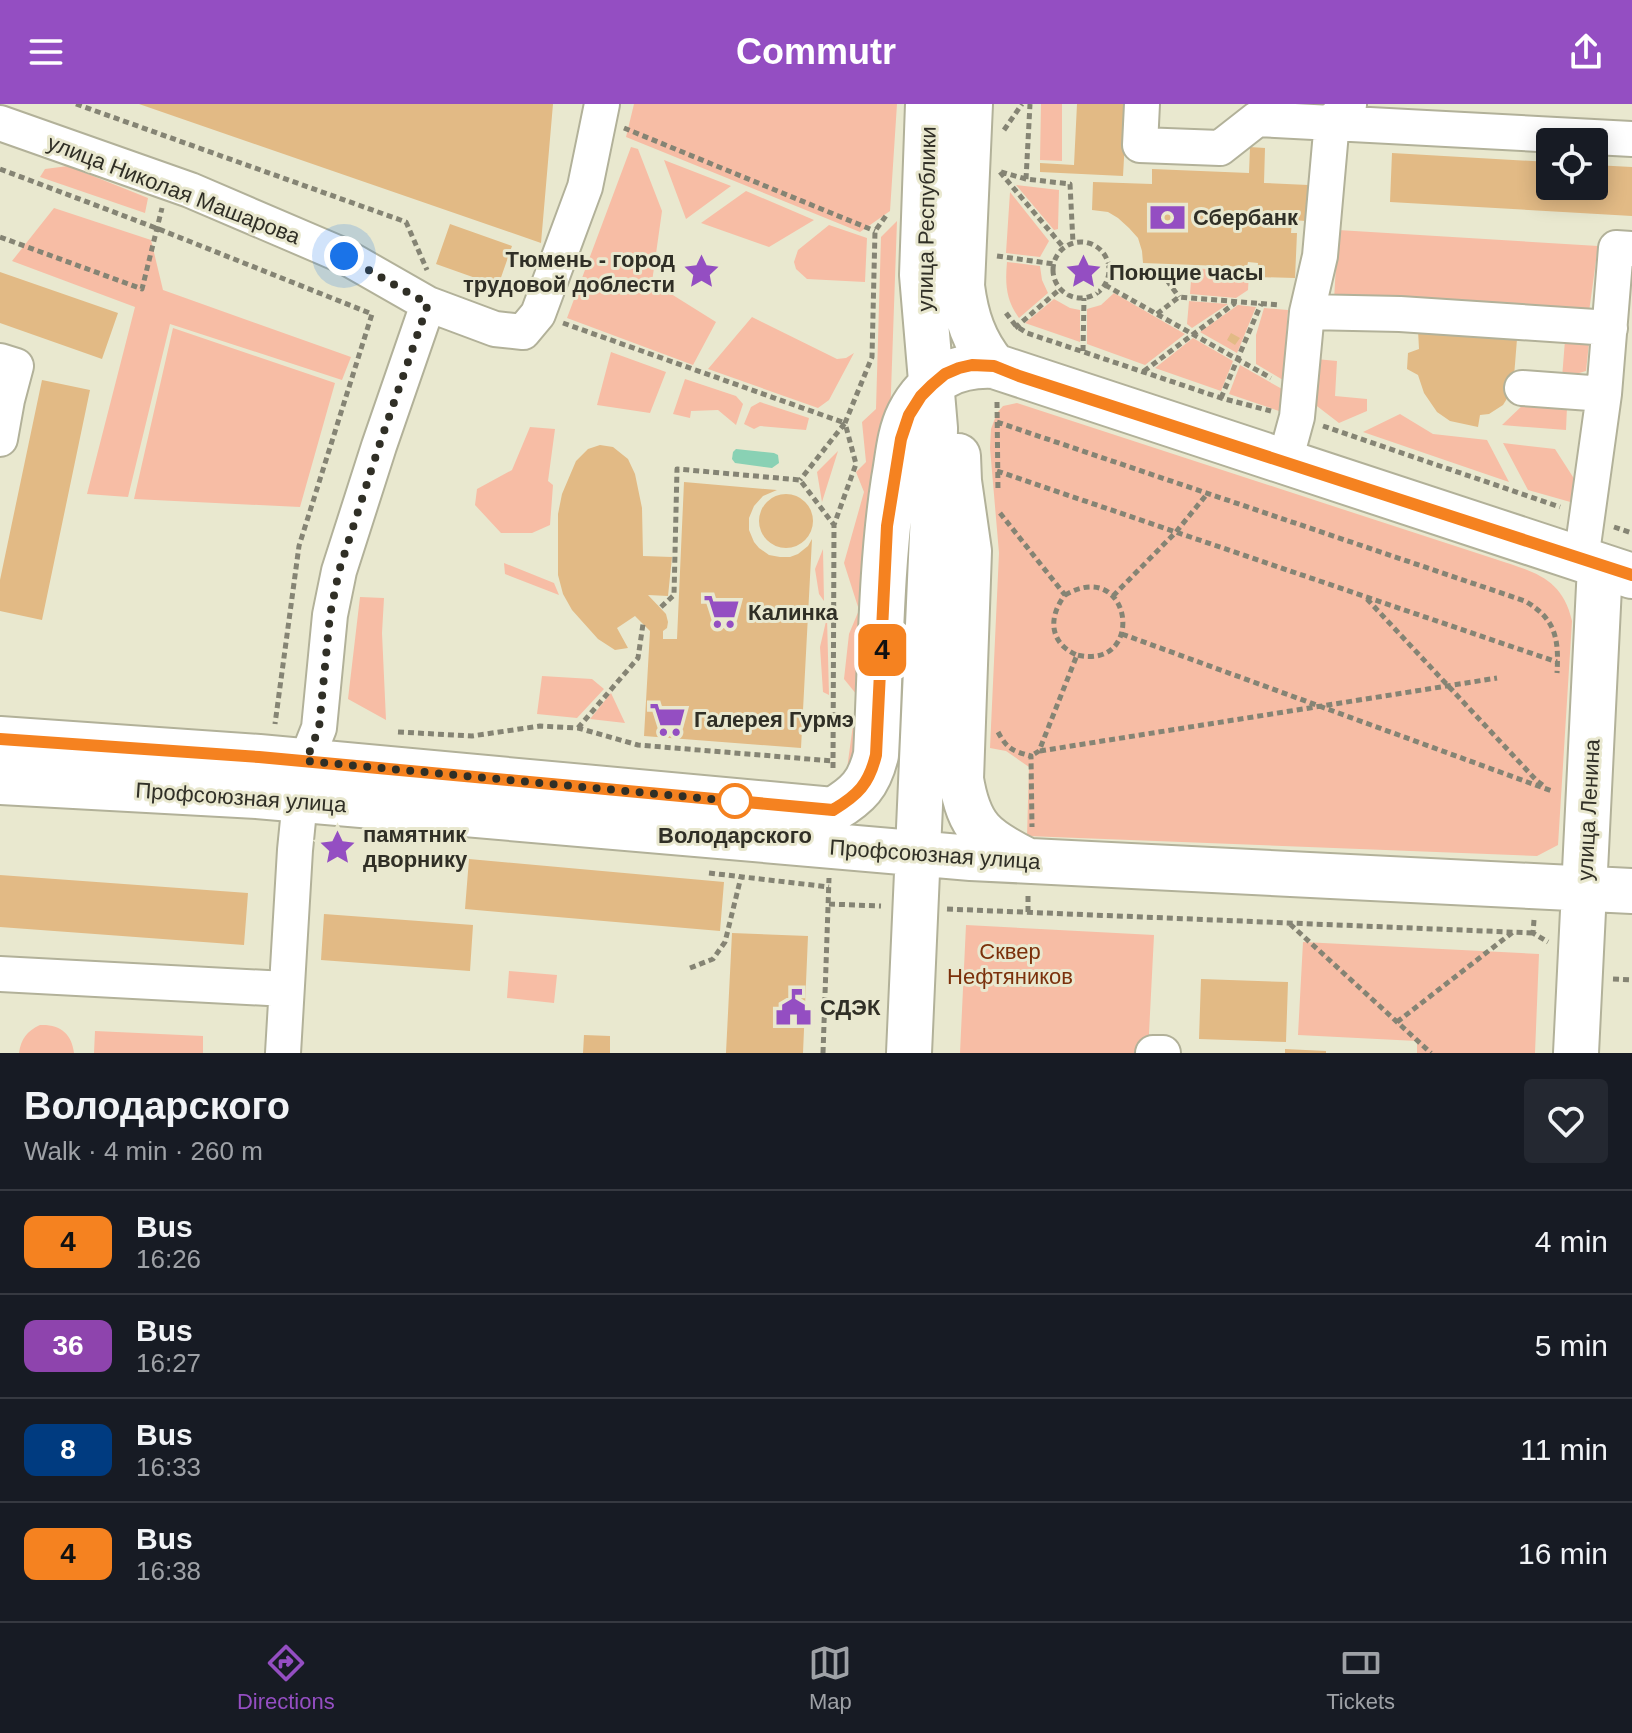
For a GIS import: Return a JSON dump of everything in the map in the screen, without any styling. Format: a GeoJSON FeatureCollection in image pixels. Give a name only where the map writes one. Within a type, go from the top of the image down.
{"type":"FeatureCollection","features":[{"type":"Feature","properties":{"kind":"main road","name":"улица Республики"},"geometry":{"type":"LineString","coordinates":[[909,1053],[934,490],[935,428],[922,275],[928,104]]}},
{"type":"Feature","properties":{"kind":"main road","name":"улица Республики"},"geometry":{"type":"LineString","coordinates":[[970,104],[962,286],[972,332],[978,345],[998,367]]}},
{"type":"Feature","properties":{"kind":"main road"},"geometry":{"type":"LineString","coordinates":[[831,848],[850,800],[872,772],[876,755],[887,526],[898,453],[909,415],[921,396],[945,374],[959,368],[972,365],[998,367],[1604,567]]}},
{"type":"Feature","properties":{"kind":"main road"},"geometry":{"type":"LineString","coordinates":[[932,385],[946,397],[957,427],[959,481],[969,551],[961,779],[964,801],[984,835],[1028,861]]}},
{"type":"Feature","properties":{"kind":"main road","name":"улица Ленина"},"geometry":{"type":"LineString","coordinates":[[1576,1053],[1604,567]]}},
{"type":"Feature","properties":{"kind":"main road","name":"Профсоюзная улица"},"geometry":{"type":"LineString","coordinates":[[0,739],[309,763],[831,848],[1028,861],[1632,891]]}},
{"type":"Feature","properties":{"kind":"main road","name":"Профсоюзная улица"},"geometry":{"type":"LineString","coordinates":[[0,782],[309,763]]}},
{"type":"Feature","properties":{"kind":"street"},"geometry":{"type":"LineString","coordinates":[[1142,104],[1140,145],[1220,148],[1257,119],[1283,112],[1341,113],[1632,139]]}},
{"type":"Feature","properties":{"kind":"street"},"geometry":{"type":"LineString","coordinates":[[530,323],[585,187],[601,111]]}},
{"type":"Feature","properties":{"kind":"street"},"geometry":{"type":"LineString","coordinates":[[1285,461],[1298,403],[1307,312],[1320,256],[1341,113]]}},
{"type":"Feature","properties":{"kind":"street","name":"улица Николая Машарова"},"geometry":{"type":"LineString","coordinates":[[0,123],[168,182],[429,289],[495,329],[530,323]]}},
{"type":"Feature","properties":{"kind":"street"},"geometry":{"type":"LineString","coordinates":[[1604,567],[1588,517],[1604,394],[1616,248],[1632,249]]}},
{"type":"Feature","properties":{"kind":"street"},"geometry":{"type":"LineString","coordinates":[[283,1053],[286,989],[309,763],[330,615],[339,571],[429,289]]}},
{"type":"Feature","properties":{"kind":"street"},"geometry":{"type":"LineString","coordinates":[[1307,312],[1400,314],[1610,328]]}},
{"type":"Feature","properties":{"kind":"street"},"geometry":{"type":"LineString","coordinates":[[0,361],[16,366],[0,439]]}},
{"type":"Feature","properties":{"kind":"street"},"geometry":{"type":"LineString","coordinates":[[1522,388],[1604,394]]}},
{"type":"Feature","properties":{"kind":"street"},"geometry":{"type":"LineString","coordinates":[[0,974],[286,989]]}},
{"type":"Feature","properties":{"kind":"street"},"geometry":{"type":"LineString","coordinates":[[1153,1053],[1163,1053]]}},
{"type":"Feature","properties":{"kind":"path"},"geometry":{"type":"LineString","coordinates":[[76,104],[406,222],[429,289]]}},
{"type":"Feature","properties":{"kind":"path"},"geometry":{"type":"LineString","coordinates":[[1002,133],[1022,104]]}},
{"type":"Feature","properties":{"kind":"path"},"geometry":{"type":"LineString","coordinates":[[1026,179],[1030,104]]}},
{"type":"Feature","properties":{"kind":"path"},"geometry":{"type":"LineString","coordinates":[[601,111],[875,231],[872,357],[845,423],[800,480]]}},
{"type":"Feature","properties":{"kind":"path"},"geometry":{"type":"LineString","coordinates":[[0,237],[142,289],[179,141]]}},
{"type":"Feature","properties":{"kind":"path"},"geometry":{"type":"LineString","coordinates":[[999,186],[1000,159]]}},
{"type":"Feature","properties":{"kind":"path"},"geometry":{"type":"LineString","coordinates":[[0,169],[372,314],[299,546],[275,724]]}},
{"type":"Feature","properties":{"kind":"path"},"geometry":{"type":"LineString","coordinates":[[1000,172],[1026,179],[1070,184],[1073,243]]}},
{"type":"Feature","properties":{"kind":"path"},"geometry":{"type":"LineString","coordinates":[[996,270],[997,242]]}},
{"type":"Feature","properties":{"kind":"path"},"geometry":{"type":"LineString","coordinates":[[1073,243],[1089,243],[1105,256],[1109,275],[1096,295],[1075,297],[1060,289],[1055,280],[1054,264],[1060,252],[1073,243]]}},
{"type":"Feature","properties":{"kind":"path"},"geometry":{"type":"LineString","coordinates":[[997,256],[1054,264]]}},
{"type":"Feature","properties":{"kind":"path"},"geometry":{"type":"LineString","coordinates":[[1109,275],[1164,276],[1179,297]]}},
{"type":"Feature","properties":{"kind":"path"},"geometry":{"type":"LineString","coordinates":[[1105,285],[1288,388],[1298,403]]}},
{"type":"Feature","properties":{"kind":"path"},"geometry":{"type":"LineString","coordinates":[[998,498],[998,367],[1008,333],[1060,289]]}},
{"type":"Feature","properties":{"kind":"path"},"geometry":{"type":"LineString","coordinates":[[1157,314],[1179,297],[1295,306],[1307,312]]}},
{"type":"Feature","properties":{"kind":"path"},"geometry":{"type":"LineString","coordinates":[[1083,351],[1084,298]]}},
{"type":"Feature","properties":{"kind":"path"},"geometry":{"type":"LineString","coordinates":[[1143,372],[1236,302]]}},
{"type":"Feature","properties":{"kind":"path"},"geometry":{"type":"LineString","coordinates":[[1221,398],[1261,304]]}},
{"type":"Feature","properties":{"kind":"path"},"geometry":{"type":"LineString","coordinates":[[1002,306],[1008,318],[1027,333],[1221,398],[1298,403],[1632,533]]}},
{"type":"Feature","properties":{"kind":"path"},"geometry":{"type":"LineString","coordinates":[[530,323],[845,423]]}},
{"type":"Feature","properties":{"kind":"path"},"geometry":{"type":"LineString","coordinates":[[997,422],[1525,601],[1546,616],[1553,630],[1557,676]]}},
{"type":"Feature","properties":{"kind":"path"},"geometry":{"type":"LineString","coordinates":[[823,1053],[833,761],[834,525],[856,464],[845,423]]}},
{"type":"Feature","properties":{"kind":"path"},"geometry":{"type":"LineString","coordinates":[[661,607],[674,595],[677,469],[800,480],[834,525]]}},
{"type":"Feature","properties":{"kind":"path"},"geometry":{"type":"LineString","coordinates":[[997,471],[1558,662]]}},
{"type":"Feature","properties":{"kind":"path"},"geometry":{"type":"LineString","coordinates":[[1113,596],[1176,532],[1207,494]]}},
{"type":"Feature","properties":{"kind":"path"},"geometry":{"type":"LineString","coordinates":[[1000,525],[999,512],[1065,595]]}},
{"type":"Feature","properties":{"kind":"path"},"geometry":{"type":"LineString","coordinates":[[1091,586],[1113,596],[1122,611],[1124,624],[1122,634],[1113,647],[1100,656],[1086,657],[1068,651],[1055,633],[1053,620],[1057,606],[1065,595],[1077,588],[1091,586]]}},
{"type":"Feature","properties":{"kind":"path"},"geometry":{"type":"LineString","coordinates":[[1364,596],[1537,781],[1552,791]]}},
{"type":"Feature","properties":{"kind":"path"},"geometry":{"type":"LineString","coordinates":[[578,728],[638,658],[643,624]]}},
{"type":"Feature","properties":{"kind":"path"},"geometry":{"type":"LineString","coordinates":[[1122,634],[1552,791]]}},
{"type":"Feature","properties":{"kind":"path"},"geometry":{"type":"LineString","coordinates":[[1039,751],[1077,655]]}},
{"type":"Feature","properties":{"kind":"path"},"geometry":{"type":"LineString","coordinates":[[998,731],[1013,752],[1031,756],[1039,751],[1497,678]]}},
{"type":"Feature","properties":{"kind":"path"},"geometry":{"type":"LineString","coordinates":[[263,723],[275,724],[309,763]]}},
{"type":"Feature","properties":{"kind":"path"},"geometry":{"type":"LineString","coordinates":[[395,732],[472,736],[540,726],[578,728],[638,745],[833,761]]}},
{"type":"Feature","properties":{"kind":"path"},"geometry":{"type":"LineString","coordinates":[[1031,756],[1028,912],[1533,933],[1550,943]]}},
{"type":"Feature","properties":{"kind":"path"},"geometry":{"type":"LineString","coordinates":[[1551,804],[1552,777]]}},
{"type":"Feature","properties":{"kind":"path"},"geometry":{"type":"LineString","coordinates":[[695,871],[741,877],[831,848]]}},
{"type":"Feature","properties":{"kind":"path"},"geometry":{"type":"LineString","coordinates":[[690,968],[713,959],[725,942],[741,877]]}},
{"type":"Feature","properties":{"kind":"path"},"geometry":{"type":"LineString","coordinates":[[1533,933],[1535,886]]}},
{"type":"Feature","properties":{"kind":"path"},"geometry":{"type":"LineString","coordinates":[[1288,923],[1431,1053]]}},
{"type":"Feature","properties":{"kind":"path"},"geometry":{"type":"LineString","coordinates":[[1397,1022],[1513,932]]}},
{"type":"Feature","properties":{"kind":"green space"},"geometry":{"type":"Polygon","coordinates":[[[634,104],[897,104],[890,211],[860,232],[626,137],[634,104]]]}},
{"type":"Feature","properties":{"kind":"green space"},"geometry":{"type":"Polygon","coordinates":[[[1041,104],[1062,104],[1062,161],[1040,160],[1041,104]]]}},
{"type":"Feature","properties":{"kind":"green space"},"geometry":{"type":"Polygon","coordinates":[[[631,147],[638,149],[662,211],[652,282],[716,322],[693,365],[567,318],[631,147]]]}},
{"type":"Feature","properties":{"kind":"green space"},"geometry":{"type":"Polygon","coordinates":[[[664,160],[731,186],[686,219],[664,160]]]}},
{"type":"Feature","properties":{"kind":"green space"},"geometry":{"type":"Polygon","coordinates":[[[68,166],[148,198],[145,213],[40,177],[45,169],[68,166]]]}},
{"type":"Feature","properties":{"kind":"green space"},"geometry":{"type":"Polygon","coordinates":[[[1016,185],[1059,190],[1058,229],[1054,230],[1016,185]]]}},
{"type":"Feature","properties":{"kind":"green space"},"geometry":{"type":"Polygon","coordinates":[[[746,191],[814,220],[769,247],[701,223],[746,191]]]}},
{"type":"Feature","properties":{"kind":"green space"},"geometry":{"type":"Polygon","coordinates":[[[1010,192],[1049,241],[1040,257],[1006,253],[1010,192]]]}},
{"type":"Feature","properties":{"kind":"green space"},"geometry":{"type":"Polygon","coordinates":[[[54,208],[151,240],[163,290],[351,357],[342,380],[170,324],[128,497],[87,494],[135,307],[12,261],[54,208]]]}},
{"type":"Feature","properties":{"kind":"green space"},"geometry":{"type":"Polygon","coordinates":[[[897,221],[890,420],[856,758],[847,769],[857,695],[844,679],[849,634],[859,610],[844,563],[864,492],[856,472],[866,462],[862,422],[876,409],[881,237],[897,221]]]}},
{"type":"Feature","properties":{"kind":"green space"},"geometry":{"type":"Polygon","coordinates":[[[829,225],[867,238],[865,282],[807,279],[796,269],[794,262],[798,250],[829,225]]]}},
{"type":"Feature","properties":{"kind":"green space"},"geometry":{"type":"Polygon","coordinates":[[[1338,230],[1598,246],[1589,312],[1334,300],[1338,230]]]}},
{"type":"Feature","properties":{"kind":"green space"},"geometry":{"type":"Polygon","coordinates":[[[1007,262],[1040,266],[1048,293],[1019,318],[1007,292],[1007,262]]]}},
{"type":"Feature","properties":{"kind":"green space"},"geometry":{"type":"Polygon","coordinates":[[[1192,268],[1249,272],[1248,290],[1236,298],[1190,294],[1192,268]]]}},
{"type":"Feature","properties":{"kind":"green space"},"geometry":{"type":"Polygon","coordinates":[[[1114,293],[1185,334],[1145,365],[1087,344],[1087,309],[1101,305],[1114,293]]]}},
{"type":"Feature","properties":{"kind":"green space"},"geometry":{"type":"Polygon","coordinates":[[[1054,299],[1080,310],[1080,342],[1025,323],[1054,299]]]}},
{"type":"Feature","properties":{"kind":"green space"},"geometry":{"type":"Polygon","coordinates":[[[1189,301],[1228,304],[1192,328],[1187,324],[1189,301]]]}},
{"type":"Feature","properties":{"kind":"green space"},"geometry":{"type":"Polygon","coordinates":[[[1238,305],[1256,307],[1237,353],[1200,332],[1238,305]]]}},
{"type":"Feature","properties":{"kind":"green space"},"geometry":{"type":"Polygon","coordinates":[[[1264,308],[1288,310],[1283,380],[1256,364],[1256,335],[1264,308]]]}},
{"type":"Feature","properties":{"kind":"green space"},"geometry":{"type":"Polygon","coordinates":[[[752,317],[837,359],[854,353],[829,400],[818,408],[708,369],[752,317]]]}},
{"type":"Feature","properties":{"kind":"green space"},"geometry":{"type":"Polygon","coordinates":[[[173,328],[335,383],[300,507],[134,499],[173,328]]]}},
{"type":"Feature","properties":{"kind":"green space"},"geometry":{"type":"Polygon","coordinates":[[[1193,338],[1233,361],[1221,391],[1155,368],[1193,338]]]}},
{"type":"Feature","properties":{"kind":"green space"},"geometry":{"type":"Polygon","coordinates":[[[1565,340],[1589,343],[1586,371],[1562,378],[1565,340]]]}},
{"type":"Feature","properties":{"kind":"green space"},"geometry":{"type":"Polygon","coordinates":[[[611,352],[666,372],[650,413],[597,405],[611,352]]]}},
{"type":"Feature","properties":{"kind":"green space"},"geometry":{"type":"Polygon","coordinates":[[[1316,359],[1337,361],[1335,396],[1367,399],[1367,411],[1339,423],[1313,403],[1316,359]]]}},
{"type":"Feature","properties":{"kind":"green space"},"geometry":{"type":"Polygon","coordinates":[[[1240,365],[1282,389],[1279,411],[1229,394],[1240,365]]]}},
{"type":"Feature","properties":{"kind":"green space"},"geometry":{"type":"Polygon","coordinates":[[[685,379],[736,396],[743,404],[736,425],[718,410],[691,411],[690,418],[673,414],[685,379]]]}},
{"type":"Feature","properties":{"kind":"green space"},"geometry":{"type":"Polygon","coordinates":[[[760,402],[809,418],[806,430],[760,426],[754,429],[744,424],[751,407],[760,402]]]}},
{"type":"Feature","properties":{"kind":"green space"},"geometry":{"type":"Polygon","coordinates":[[[1017,403],[1509,564],[1544,578],[1553,585],[1567,606],[1572,621],[1558,845],[1537,856],[1027,836],[1029,767],[1006,751],[990,748],[999,553],[991,429],[1003,406],[1017,403]]]}},
{"type":"Feature","properties":{"kind":"green space"},"geometry":{"type":"Polygon","coordinates":[[[1524,404],[1567,407],[1566,430],[1502,425],[1524,404]]]}},
{"type":"Feature","properties":{"kind":"green space"},"geometry":{"type":"Polygon","coordinates":[[[1400,414],[1433,434],[1487,440],[1509,482],[1363,432],[1400,414]]]}},
{"type":"Feature","properties":{"kind":"green space"},"geometry":{"type":"Polygon","coordinates":[[[530,427],[555,429],[548,481],[553,485],[550,525],[532,533],[501,533],[475,505],[477,489],[512,470],[530,427]]]}},
{"type":"Feature","properties":{"kind":"green space"},"geometry":{"type":"Polygon","coordinates":[[[1503,443],[1555,449],[1582,491],[1581,505],[1528,490],[1503,443]]]}},
{"type":"Feature","properties":{"kind":"green space"},"geometry":{"type":"Polygon","coordinates":[[[838,451],[822,502],[817,472],[838,451]]]}},
{"type":"Feature","properties":{"kind":"green space"},"geometry":{"type":"Polygon","coordinates":[[[823,549],[824,601],[819,594],[815,569],[823,549]]]}},
{"type":"Feature","properties":{"kind":"green space"},"geometry":{"type":"Polygon","coordinates":[[[504,563],[554,583],[559,595],[505,574],[504,563]]]}},
{"type":"Feature","properties":{"kind":"green space"},"geometry":{"type":"Polygon","coordinates":[[[360,597],[384,598],[382,633],[386,720],[348,699],[360,597]]]}},
{"type":"Feature","properties":{"kind":"green space"},"geometry":{"type":"Polygon","coordinates":[[[827,617],[829,695],[823,692],[820,647],[827,617]]]}},
{"type":"Feature","properties":{"kind":"green space"},"geometry":{"type":"Polygon","coordinates":[[[542,676],[592,679],[604,689],[577,718],[537,714],[542,676]]]}},
{"type":"Feature","properties":{"kind":"green space"},"geometry":{"type":"Polygon","coordinates":[[[611,693],[625,723],[590,719],[611,693]]]}},
{"type":"Feature","properties":{"kind":"green space","name":"Сквер Нефтяников"},"geometry":{"type":"Polygon","coordinates":[[[966,925],[1154,935],[1148,1053],[960,1053],[966,925]]]}},
{"type":"Feature","properties":{"kind":"green space"},"geometry":{"type":"Polygon","coordinates":[[[1303,942],[1539,954],[1535,1053],[1417,1053],[1417,1041],[1298,1035],[1303,942]]]}},
{"type":"Feature","properties":{"kind":"green space"},"geometry":{"type":"Polygon","coordinates":[[[509,971],[557,975],[554,1003],[507,998],[509,971]]]}},
{"type":"Feature","properties":{"kind":"green space"},"geometry":{"type":"Polygon","coordinates":[[[40,1025],[53,1026],[64,1032],[71,1040],[74,1053],[19,1053],[25,1036],[40,1025]]]}},
{"type":"Feature","properties":{"kind":"green space"},"geometry":{"type":"Polygon","coordinates":[[[95,1031],[203,1036],[203,1053],[94,1053],[95,1031]]]}},
{"type":"Feature","properties":{"kind":"shaded area"},"geometry":{"type":"Polygon","coordinates":[[[736,449],[774,453],[778,455],[779,463],[772,468],[735,463],[732,459],[736,449]]]}},
{"type":"Feature","properties":{"kind":"building"},"geometry":{"type":"Polygon","coordinates":[[[139,104],[553,104],[541,243],[139,104]]]}},
{"type":"Feature","properties":{"kind":"building"},"geometry":{"type":"Polygon","coordinates":[[[1077,104],[1127,104],[1123,176],[1040,172],[1040,163],[1074,165],[1077,104]]]}},
{"type":"Feature","properties":{"kind":"building"},"geometry":{"type":"Polygon","coordinates":[[[1250,147],[1265,148],[1264,183],[1308,185],[1306,221],[1292,220],[1291,233],[1297,233],[1295,278],[1257,277],[1258,263],[1248,262],[1247,267],[1143,263],[1138,238],[1129,228],[1108,212],[1092,210],[1093,182],[1152,184],[1152,169],[1249,173],[1250,147]]]}},
{"type":"Feature","properties":{"kind":"building"},"geometry":{"type":"Polygon","coordinates":[[[1392,153],[1536,161],[1536,200],[1608,200],[1608,166],[1632,167],[1632,216],[1390,202],[1392,153]]]}},
{"type":"Feature","properties":{"kind":"building"},"geometry":{"type":"Polygon","coordinates":[[[450,224],[512,246],[498,286],[436,264],[450,224]]]}},
{"type":"Feature","properties":{"kind":"building"},"geometry":{"type":"Polygon","coordinates":[[[0,272],[118,313],[102,359],[0,323],[0,272]]]}},
{"type":"Feature","properties":{"kind":"building"},"geometry":{"type":"Polygon","coordinates":[[[1418,330],[1517,339],[1513,389],[1503,405],[1489,414],[1480,415],[1478,427],[1450,421],[1437,412],[1424,393],[1418,375],[1407,369],[1408,353],[1419,349],[1418,330]]]}},
{"type":"Feature","properties":{"kind":"building"},"geometry":{"type":"Polygon","coordinates":[[[1231,333],[1240,338],[1235,345],[1227,340],[1231,333]]]}},
{"type":"Feature","properties":{"kind":"building"},"geometry":{"type":"Polygon","coordinates":[[[42,380],[90,390],[42,620],[0,611],[0,580],[42,380]]]}},
{"type":"Feature","properties":{"kind":"building"},"geometry":{"type":"Polygon","coordinates":[[[600,445],[613,447],[628,459],[635,474],[642,508],[643,556],[672,557],[668,596],[648,595],[666,614],[668,622],[663,639],[677,639],[684,482],[777,490],[763,496],[749,518],[749,530],[754,542],[769,555],[790,557],[808,546],[812,539],[801,748],[644,736],[650,631],[635,616],[617,628],[628,648],[615,650],[598,639],[572,610],[563,594],[558,575],[558,514],[562,494],[576,461],[588,449],[600,445]]]}},
{"type":"Feature","properties":{"kind":"building"},"geometry":{"type":"Polygon","coordinates":[[[786,494],[805,502],[813,521],[805,540],[786,548],[767,540],[759,521],[767,502],[786,494]]]}},
{"type":"Feature","properties":{"kind":"building"},"geometry":{"type":"Polygon","coordinates":[[[469,859],[724,882],[720,931],[465,909],[469,859]]]}},
{"type":"Feature","properties":{"kind":"building"},"geometry":{"type":"Polygon","coordinates":[[[0,875],[248,893],[244,945],[0,927],[0,875]]]}},
{"type":"Feature","properties":{"kind":"building"},"geometry":{"type":"Polygon","coordinates":[[[324,914],[473,925],[470,971],[321,960],[324,914]]]}},
{"type":"Feature","properties":{"kind":"building"},"geometry":{"type":"Polygon","coordinates":[[[732,933],[808,936],[803,1053],[726,1053],[732,933]]]}},
{"type":"Feature","properties":{"kind":"building"},"geometry":{"type":"Polygon","coordinates":[[[1201,979],[1288,982],[1286,1042],[1199,1039],[1201,979]]]}},
{"type":"Feature","properties":{"kind":"building"},"geometry":{"type":"Polygon","coordinates":[[[584,1035],[610,1036],[610,1053],[583,1053],[584,1035]]]}},
{"type":"Feature","properties":{"kind":"building"},"geometry":{"type":"Polygon","coordinates":[[[1285,1049],[1326,1051],[1326,1053],[1285,1053],[1285,1049]]]}},
{"type":"Feature","properties":{"kind":"bus line","name":"4"},"geometry":{"type":"LineString","coordinates":[[0,739],[259,757],[833,810],[862,788],[872,772],[876,755],[887,526],[901,439],[909,415],[921,396],[945,374],[972,365],[994,366],[1632,575]]}},
{"type":"Feature","properties":{"kind":"place","name":"Сбербанк"},"geometry":{"type":"Point","coordinates":[1167,217]}},
{"type":"Feature","properties":{"kind":"place","name":"Тюмень - город трудовой доблести"},"geometry":{"type":"Point","coordinates":[701,272]}},
{"type":"Feature","properties":{"kind":"place","name":"Поющие часы"},"geometry":{"type":"Point","coordinates":[1083,272]}},
{"type":"Feature","properties":{"kind":"place","name":"Калинка"},"geometry":{"type":"Point","coordinates":[722,612]}},
{"type":"Feature","properties":{"kind":"place","name":"Галерея Гурмэ"},"geometry":{"type":"Point","coordinates":[668,719]}},
{"type":"Feature","properties":{"kind":"place","name":"Володарского"},"geometry":{"type":"Point","coordinates":[735,801]}},
{"type":"Feature","properties":{"kind":"place","name":"памятник дворнику"},"geometry":{"type":"Point","coordinates":[337,847]}},
{"type":"Feature","properties":{"kind":"place","name":"СДЭК"},"geometry":{"type":"Point","coordinates":[794,1007]}},
{"type":"Feature","properties":{"kind":"route"},"geometry":{"type":"LineString","coordinates":[[344,256],[428,304],[339,571],[330,615],[319,728],[306,761],[743,802],[735,801]]}}]}
